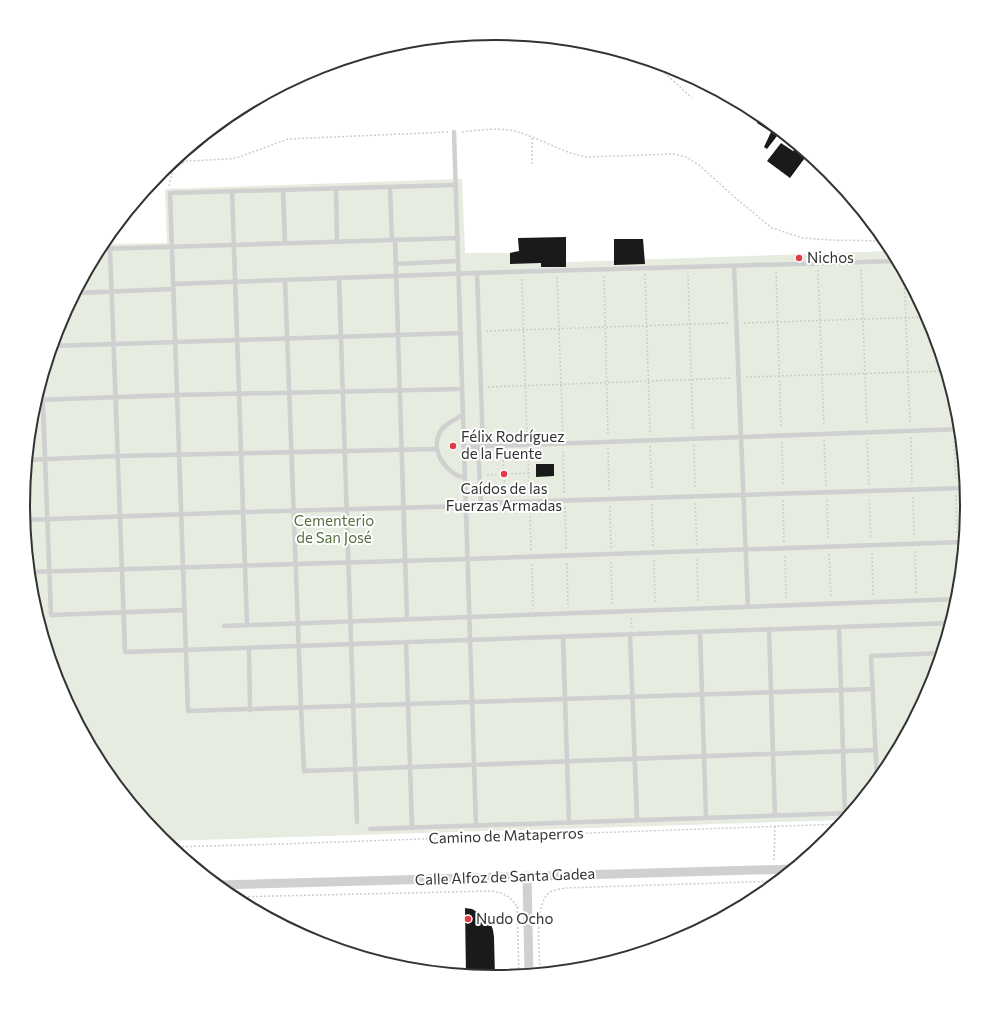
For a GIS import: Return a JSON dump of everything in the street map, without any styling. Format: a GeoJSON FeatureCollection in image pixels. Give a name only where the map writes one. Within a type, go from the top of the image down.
{"type":"FeatureCollection","features":[{"type":"Feature","properties":{"kind":"street","name":"Calle Alfoz de Santa Gadea"},"geometry":{"type":"LineString","coordinates":[[227,885],[785,869]]}},
{"type":"Feature","properties":{"kind":"street"},"geometry":{"type":"LineString","coordinates":[[527,876],[528,970]]}},
{"type":"Feature","properties":{"kind":"lane"},"geometry":{"type":"LineString","coordinates":[[454,132],[476,826]]}},
{"type":"Feature","properties":{"kind":"lane"},"geometry":{"type":"LineString","coordinates":[[456,185],[170,193],[188,711],[873,689]]}},
{"type":"Feature","properties":{"kind":"lane"},"geometry":{"type":"LineString","coordinates":[[390,187],[396,264],[407,619]]}},
{"type":"Feature","properties":{"kind":"lane"},"geometry":{"type":"LineString","coordinates":[[336,188],[337,242]]}},
{"type":"Feature","properties":{"kind":"lane"},"geometry":{"type":"LineString","coordinates":[[283,190],[284,243]]}},
{"type":"Feature","properties":{"kind":"lane"},"geometry":{"type":"LineString","coordinates":[[232,191],[247,625]]}},
{"type":"Feature","properties":{"kind":"lane"},"geometry":{"type":"LineString","coordinates":[[106,249],[458,238]]}},
{"type":"Feature","properties":{"kind":"lane"},"geometry":{"type":"LineString","coordinates":[[110,249],[125,652],[945,623]]}},
{"type":"Feature","properties":{"kind":"lane"},"geometry":{"type":"LineString","coordinates":[[396,264],[458,261]]}},
{"type":"Feature","properties":{"kind":"lane"},"geometry":{"type":"LineString","coordinates":[[81,293],[112,292],[236,281],[892,261]]}},
{"type":"Feature","properties":{"kind":"lane"},"geometry":{"type":"LineString","coordinates":[[734,266],[748,607]]}},
{"type":"Feature","properties":{"kind":"lane"},"geometry":{"type":"LineString","coordinates":[[477,273],[481,387],[479,475],[481,503],[960,488]]}},
{"type":"Feature","properties":{"kind":"lane"},"geometry":{"type":"LineString","coordinates":[[339,278],[357,822]]}},
{"type":"Feature","properties":{"kind":"lane"},"geometry":{"type":"LineString","coordinates":[[285,280],[304,771],[876,750]]}},
{"type":"Feature","properties":{"kind":"lane"},"geometry":{"type":"LineString","coordinates":[[58,346],[461,333]]}},
{"type":"Feature","properties":{"kind":"lane"},"geometry":{"type":"LineString","coordinates":[[42,400],[177,395],[462,389]]}},
{"type":"Feature","properties":{"kind":"lane"},"geometry":{"type":"LineString","coordinates":[[42,401],[51,615],[185,610]]}},
{"type":"Feature","properties":{"kind":"lane"},"geometry":{"type":"LineString","coordinates":[[463,415],[442,429],[438,439],[437,449],[442,461],[448,468],[459,477],[465,478]]}},
{"type":"Feature","properties":{"kind":"lane"},"geometry":{"type":"LineString","coordinates":[[464,447],[955,429]]}},
{"type":"Feature","properties":{"kind":"lane"},"geometry":{"type":"LineString","coordinates":[[32,460],[117,456],[437,449]]}},
{"type":"Feature","properties":{"kind":"lane"},"geometry":{"type":"LineString","coordinates":[[30,520],[466,506]]}},
{"type":"Feature","properties":{"kind":"lane"},"geometry":{"type":"LineString","coordinates":[[35,572],[959,542]]}},
{"type":"Feature","properties":{"kind":"lane"},"geometry":{"type":"LineString","coordinates":[[224,626],[470,616],[951,600]]}},
{"type":"Feature","properties":{"kind":"lane"},"geometry":{"type":"LineString","coordinates":[[839,627],[845,812]]}},
{"type":"Feature","properties":{"kind":"lane"},"geometry":{"type":"LineString","coordinates":[[769,629],[775,816]]}},
{"type":"Feature","properties":{"kind":"lane"},"geometry":{"type":"LineString","coordinates":[[700,632],[706,818]]}},
{"type":"Feature","properties":{"kind":"lane"},"geometry":{"type":"LineString","coordinates":[[631,634],[637,820]]}},
{"type":"Feature","properties":{"kind":"lane"},"geometry":{"type":"LineString","coordinates":[[563,636],[569,822]]}},
{"type":"Feature","properties":{"kind":"lane"},"geometry":{"type":"LineString","coordinates":[[406,642],[412,828]]}},
{"type":"Feature","properties":{"kind":"lane"},"geometry":{"type":"LineString","coordinates":[[248,648],[250,710]]}},
{"type":"Feature","properties":{"kind":"lane"},"geometry":{"type":"LineString","coordinates":[[877,772],[871,656],[937,653]]}},
{"type":"Feature","properties":{"kind":"lane"},"geometry":{"type":"LineString","coordinates":[[370,829],[844,813]]}},
{"type":"Feature","properties":{"kind":"path"},"geometry":{"type":"LineString","coordinates":[[662,71],[692,98]]}},
{"type":"Feature","properties":{"kind":"path"},"geometry":{"type":"LineString","coordinates":[[178,165],[187,161],[198,159],[229,159],[239,157],[288,139],[494,129],[516,131],[532,136],[578,156],[588,157],[674,154],[686,157],[699,165],[772,228],[803,238],[830,240],[878,240]]}},
{"type":"Feature","properties":{"kind":"path"},"geometry":{"type":"LineString","coordinates":[[532,136],[532,164]]}},
{"type":"Feature","properties":{"kind":"path"},"geometry":{"type":"LineString","coordinates":[[170,193],[170,179],[173,170],[178,166]]}},
{"type":"Feature","properties":{"kind":"path"},"geometry":{"type":"LineString","coordinates":[[479,331],[921,317]]}},
{"type":"Feature","properties":{"kind":"path"},"geometry":{"type":"LineString","coordinates":[[481,387],[941,371]]}},
{"type":"Feature","properties":{"kind":"path"},"geometry":{"type":"LineString","coordinates":[[502,446],[506,502]]}},
{"type":"Feature","properties":{"kind":"path"},"geometry":{"type":"LineString","coordinates":[[479,475],[529,473]]}},
{"type":"Feature","properties":{"kind":"path"},"geometry":{"type":"LineString","coordinates":[[631,611],[631,634]]}},
{"type":"Feature","properties":{"kind":"path","name":"Camino de Mataperros"},"geometry":{"type":"LineString","coordinates":[[180,847],[834,824]]}},
{"type":"Feature","properties":{"kind":"path"},"geometry":{"type":"LineString","coordinates":[[774,869],[775,826]]}},
{"type":"Feature","properties":{"kind":"path"},"geometry":{"type":"LineString","coordinates":[[540,969],[540,918],[542,902],[551,892],[565,888],[769,881]]}},
{"type":"Feature","properties":{"kind":"path"},"geometry":{"type":"LineString","coordinates":[[245,897],[485,891],[506,894],[517,907],[519,970]]}},
{"type":"Feature","properties":{"kind":"path"},"geometry":{"type":"LineString","coordinates":[[517,907],[528,907]]}},
{"type":"Feature","properties":{"kind":"green space","name":"Cementerio de San José"},"geometry":{"type":"Polygon","coordinates":[[[462,179],[465,253],[510,253],[510,264],[886,251],[899,272],[926,327],[945,385],[957,444],[961,505],[960,535],[952,596],[945,625],[926,683],[899,738],[883,764],[838,820],[173,841],[166,834],[126,788],[108,764],[92,738],[65,683],[46,625],[39,596],[34,566],[30,505],[34,444],[39,414],[46,385],[65,327],[92,272],[110,244],[167,243],[165,189],[462,179]]]}},
{"type":"Feature","properties":{"kind":"building"},"geometry":{"type":"Polygon","coordinates":[[[758,121],[787,143],[777,136],[767,149],[764,147],[771,132],[757,123],[758,121]]]}},
{"type":"Feature","properties":{"kind":"building"},"geometry":{"type":"Polygon","coordinates":[[[781,143],[793,151],[795,149],[805,158],[790,178],[767,161],[781,143]]]}},
{"type":"Feature","properties":{"kind":"building"},"geometry":{"type":"Polygon","coordinates":[[[566,237],[566,267],[541,267],[541,263],[510,264],[510,253],[519,251],[518,238],[566,237]]]}},
{"type":"Feature","properties":{"kind":"building"},"geometry":{"type":"Polygon","coordinates":[[[614,239],[643,239],[645,264],[614,265],[614,239]]]}},
{"type":"Feature","properties":{"kind":"building"},"geometry":{"type":"Polygon","coordinates":[[[536,464],[554,464],[554,476],[536,477],[536,464]]]}},
{"type":"Feature","properties":{"kind":"building"},"geometry":{"type":"Polygon","coordinates":[[[465,908],[472,909],[484,916],[484,922],[490,922],[494,937],[495,970],[466,970],[465,908]]]}},
{"type":"Feature","properties":{"kind":"place","name":"Nichos"},"geometry":{"type":"Point","coordinates":[799,258]}},
{"type":"Feature","properties":{"kind":"place","name":"Félix Rodríguez de la Fuente"},"geometry":{"type":"Point","coordinates":[453,446]}},
{"type":"Feature","properties":{"kind":"place","name":"Caídos de las Fuerzas Armadas"},"geometry":{"type":"Point","coordinates":[504,474]}},
{"type":"Feature","properties":{"kind":"place","name":"Nudo Ocho"},"geometry":{"type":"Point","coordinates":[468,919]}}]}
